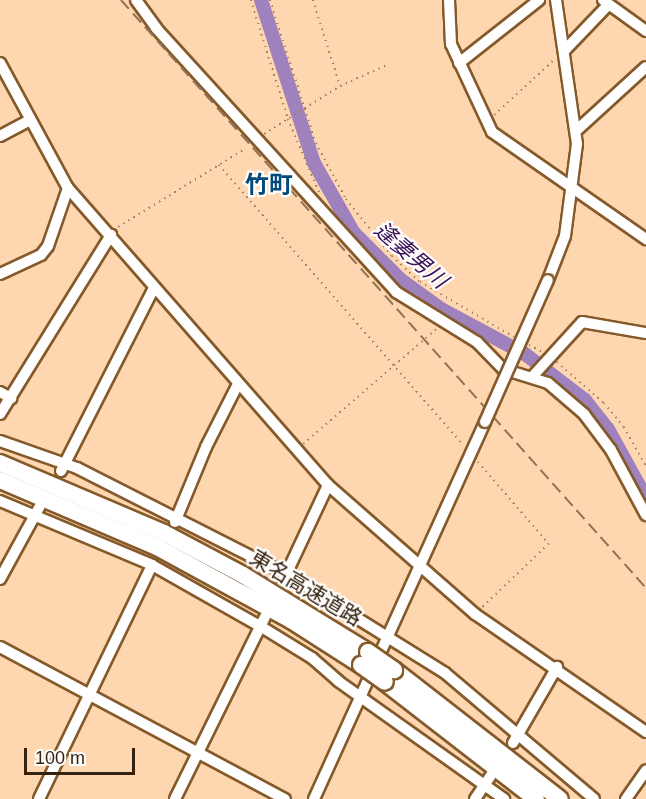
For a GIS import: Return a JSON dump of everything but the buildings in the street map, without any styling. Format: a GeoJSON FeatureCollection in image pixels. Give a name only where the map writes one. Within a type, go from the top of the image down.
{"type":"FeatureCollection","features":[{"type":"Feature","properties":{"kind":"highway","name":"東名高速道路"},"geometry":{"type":"LineString","coordinates":[[0,463],[164,533],[298,607],[364,658],[560,799]]}},
{"type":"Feature","properties":{"kind":"highway","name":"東名高速道路"},"geometry":{"type":"LineString","coordinates":[[0,480],[157,547],[364,658]]}},
{"type":"Feature","properties":{"kind":"highway","name":"東名高速道路"},"geometry":{"type":"LineString","coordinates":[[389,676],[536,799]]}},
{"type":"Feature","properties":{"kind":"street"},"geometry":{"type":"LineString","coordinates":[[136,0],[376,273],[413,306],[477,342],[503,369],[520,377],[535,373],[582,322],[646,333]]}},
{"type":"Feature","properties":{"kind":"street"},"geometry":{"type":"LineString","coordinates":[[449,0],[451,44],[485,124],[572,190],[646,239]]}},
{"type":"Feature","properties":{"kind":"street"},"geometry":{"type":"LineString","coordinates":[[459,63],[538,0]]}},
{"type":"Feature","properties":{"kind":"street"},"geometry":{"type":"LineString","coordinates":[[314,799],[485,422],[565,236],[577,130],[556,0]]}},
{"type":"Feature","properties":{"kind":"street"},"geometry":{"type":"LineString","coordinates":[[565,50],[605,2],[646,31]]}},
{"type":"Feature","properties":{"kind":"street"},"geometry":{"type":"LineString","coordinates":[[0,63],[28,121],[68,188],[328,485],[418,567],[475,614],[557,667],[646,732]]}},
{"type":"Feature","properties":{"kind":"street"},"geometry":{"type":"LineString","coordinates":[[577,130],[646,67]]}},
{"type":"Feature","properties":{"kind":"street"},"geometry":{"type":"LineString","coordinates":[[0,136],[28,121]]}},
{"type":"Feature","properties":{"kind":"street"},"geometry":{"type":"LineString","coordinates":[[0,274],[32,260],[48,246],[68,188]]}},
{"type":"Feature","properties":{"kind":"street"},"geometry":{"type":"LineString","coordinates":[[0,414],[108,231]]}},
{"type":"Feature","properties":{"kind":"street"},"geometry":{"type":"LineString","coordinates":[[63,467],[154,288]]}},
{"type":"Feature","properties":{"kind":"street"},"geometry":{"type":"LineString","coordinates":[[535,373],[584,414],[610,450],[646,515]]}},
{"type":"Feature","properties":{"kind":"street"},"geometry":{"type":"LineString","coordinates":[[176,519],[206,447],[238,384]]}},
{"type":"Feature","properties":{"kind":"street"},"geometry":{"type":"LineString","coordinates":[[0,392],[11,398]]}},
{"type":"Feature","properties":{"kind":"street"},"geometry":{"type":"LineString","coordinates":[[0,441],[176,519],[285,577],[445,674],[516,739],[594,799]]}},
{"type":"Feature","properties":{"kind":"street"},"geometry":{"type":"LineString","coordinates":[[285,577],[328,485]]}},
{"type":"Feature","properties":{"kind":"street"},"geometry":{"type":"LineString","coordinates":[[0,501],[36,510],[152,565],[263,622],[504,799]]}},
{"type":"Feature","properties":{"kind":"street"},"geometry":{"type":"LineString","coordinates":[[0,579],[36,510]]}},
{"type":"Feature","properties":{"kind":"street"},"geometry":{"type":"LineString","coordinates":[[39,799],[152,565]]}},
{"type":"Feature","properties":{"kind":"street"},"geometry":{"type":"LineString","coordinates":[[175,799],[263,622]]}},
{"type":"Feature","properties":{"kind":"street"},"geometry":{"type":"LineString","coordinates":[[0,647],[285,799]]}},
{"type":"Feature","properties":{"kind":"street"},"geometry":{"type":"LineString","coordinates":[[516,739],[557,667]]}},
{"type":"Feature","properties":{"kind":"street"},"geometry":{"type":"LineString","coordinates":[[626,799],[646,770]]}},
{"type":"Feature","properties":{"kind":"street"},"geometry":{"type":"LineString","coordinates":[[475,799],[493,772]]}},
{"type":"Feature","properties":{"kind":"path"},"geometry":{"type":"LineString","coordinates":[[251,0],[288,118],[321,195]]}},
{"type":"Feature","properties":{"kind":"path"},"geometry":{"type":"LineString","coordinates":[[270,0],[303,109],[326,165],[346,199],[392,256],[446,299],[518,339]]}},
{"type":"Feature","properties":{"kind":"path"},"geometry":{"type":"LineString","coordinates":[[313,0],[340,86]]}},
{"type":"Feature","properties":{"kind":"path"},"geometry":{"type":"LineString","coordinates":[[485,124],[565,50]]}},
{"type":"Feature","properties":{"kind":"path"},"geometry":{"type":"LineString","coordinates":[[256,139],[340,86],[389,64]]}},
{"type":"Feature","properties":{"kind":"path"},"geometry":{"type":"LineString","coordinates":[[108,231],[245,149]]}},
{"type":"Feature","properties":{"kind":"path"},"geometry":{"type":"LineString","coordinates":[[219,165],[465,446]]}},
{"type":"Feature","properties":{"kind":"path"},"geometry":{"type":"LineString","coordinates":[[297,449],[443,322]]}},
{"type":"Feature","properties":{"kind":"path"},"geometry":{"type":"LineString","coordinates":[[529,345],[549,357],[604,403],[624,427],[646,466]]}},
{"type":"Feature","properties":{"kind":"path"},"geometry":{"type":"LineString","coordinates":[[475,614],[549,544],[476,460]]}},
{"type":"Feature","properties":{"kind":"waterway","name":"逢妻男川"},"geometry":{"type":"LineString","coordinates":[[261,0],[314,163],[354,233],[401,280],[441,309],[525,354],[585,400],[608,429],[646,498]]}},
{"type":"Feature","properties":{"kind":"tunnel"},"geometry":{"type":"LineString","coordinates":[[152,565],[175,522]]}},
{"type":"Feature","properties":{"kind":"railway"},"geometry":{"type":"LineString","coordinates":[[121,0],[646,588]]}},
{"type":"Feature","properties":{"kind":"district","name":"竹町"},"geometry":{"type":"Point","coordinates":[269,185]}}]}
